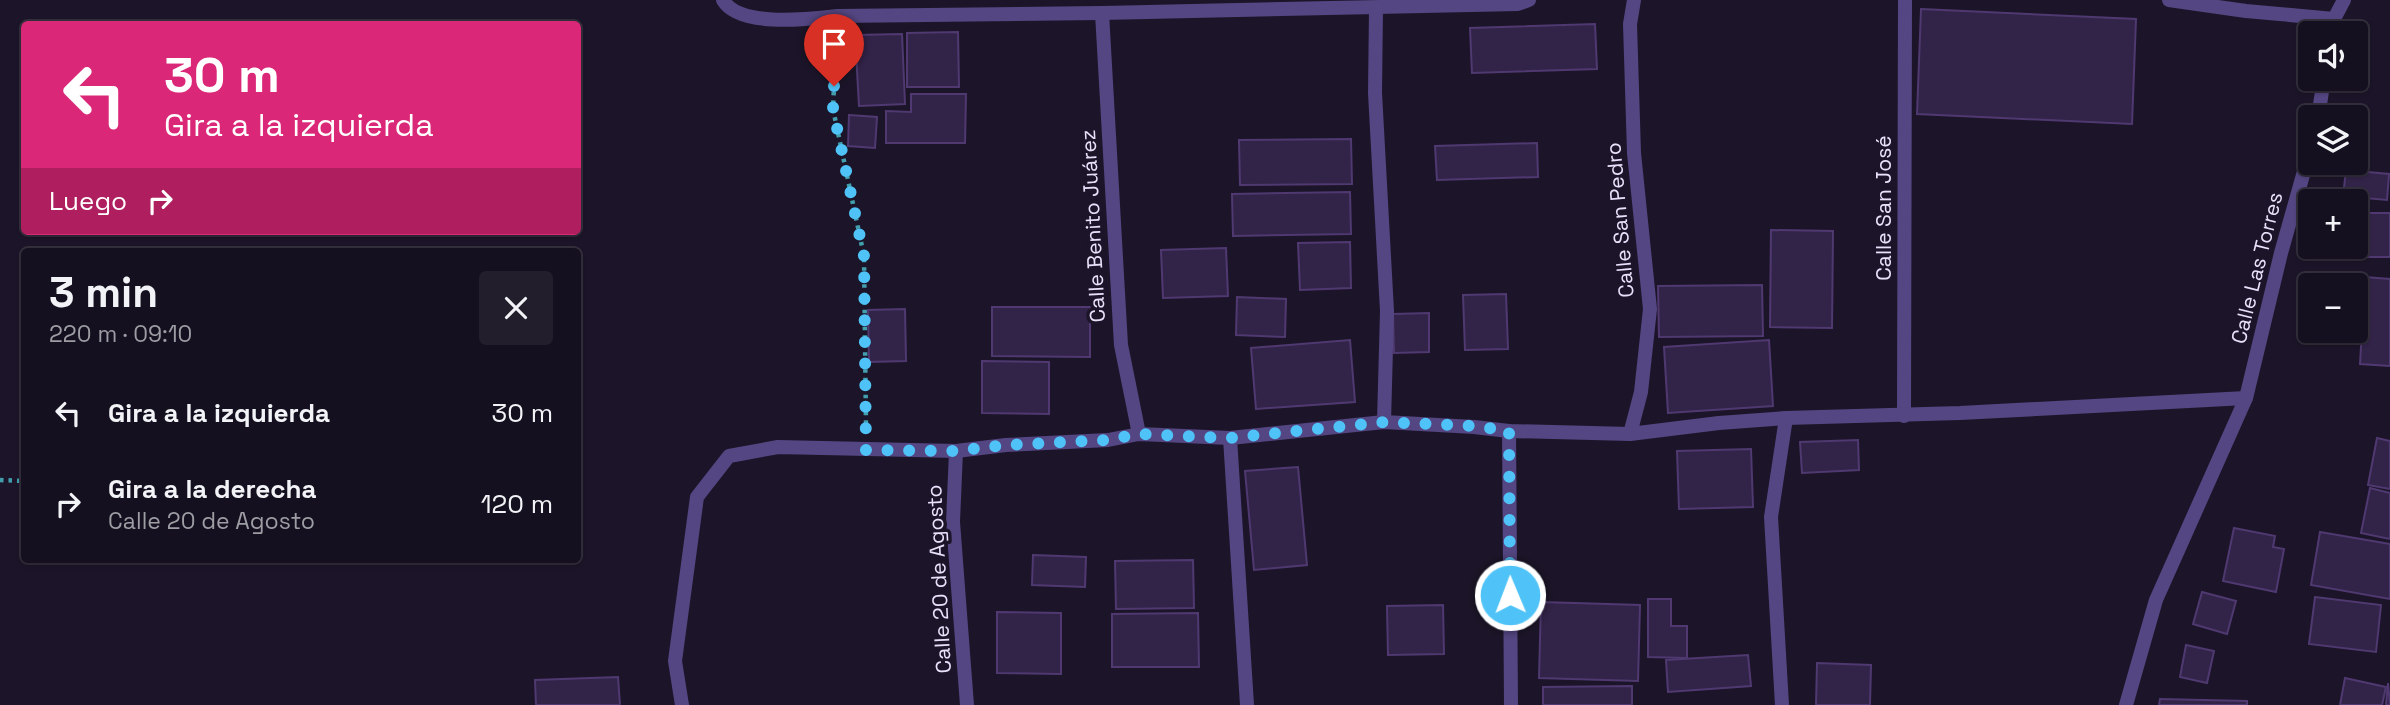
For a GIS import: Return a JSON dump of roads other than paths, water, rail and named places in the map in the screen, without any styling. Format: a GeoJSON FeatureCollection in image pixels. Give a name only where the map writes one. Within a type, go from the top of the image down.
{"type":"FeatureCollection","features":[{"type":"Feature","properties":{"kind":"street"},"geometry":{"type":"LineString","coordinates":[[725,4],[757,19],[808,19],[837,16],[1376,8],[1518,4],[1529,0]]}},
{"type":"Feature","properties":{"kind":"street","name":"Calle San Pedro"},"geometry":{"type":"LineString","coordinates":[[1630,434],[1641,391],[1650,309],[1634,153],[1630,24],[1634,0]]}},
{"type":"Feature","properties":{"kind":"street","name":"Calle San José"},"geometry":{"type":"LineString","coordinates":[[1904,416],[1905,0]]}},
{"type":"Feature","properties":{"kind":"street"},"geometry":{"type":"LineString","coordinates":[[2169,0],[2304,21]]}},
{"type":"Feature","properties":{"kind":"street"},"geometry":{"type":"LineString","coordinates":[[2335,21],[2344,0]]}},
{"type":"Feature","properties":{"kind":"street"},"geometry":{"type":"LineString","coordinates":[[1376,8],[1375,93],[1387,311],[1384,422]]}},
{"type":"Feature","properties":{"kind":"street","name":"Calle Benito Juárez"},"geometry":{"type":"LineString","coordinates":[[1102,13],[1121,345],[1139,434]]}},
{"type":"Feature","properties":{"kind":"street","name":"Calle Las Torres"},"geometry":{"type":"LineString","coordinates":[[2126,705],[2157,600],[2246,398],[2303,175]]}},
{"type":"Feature","properties":{"kind":"street"},"geometry":{"type":"LineString","coordinates":[[682,705],[675,661],[697,497],[729,456],[778,447],[956,451],[1006,445],[1108,440],[1139,434],[1230,438],[1384,422],[1474,426],[1509,431],[1630,434],[1786,418],[1904,416],[2246,398]]}},
{"type":"Feature","properties":{"kind":"street"},"geometry":{"type":"LineString","coordinates":[[1782,705],[1771,517],[1786,418]]}},
{"type":"Feature","properties":{"kind":"street"},"geometry":{"type":"LineString","coordinates":[[1509,431],[1511,705]]}},
{"type":"Feature","properties":{"kind":"street"},"geometry":{"type":"LineString","coordinates":[[1230,438],[1247,705]]}},
{"type":"Feature","properties":{"kind":"street","name":"Calle 20 de Agosto"},"geometry":{"type":"LineString","coordinates":[[956,451],[953,522],[967,705]]}}]}
